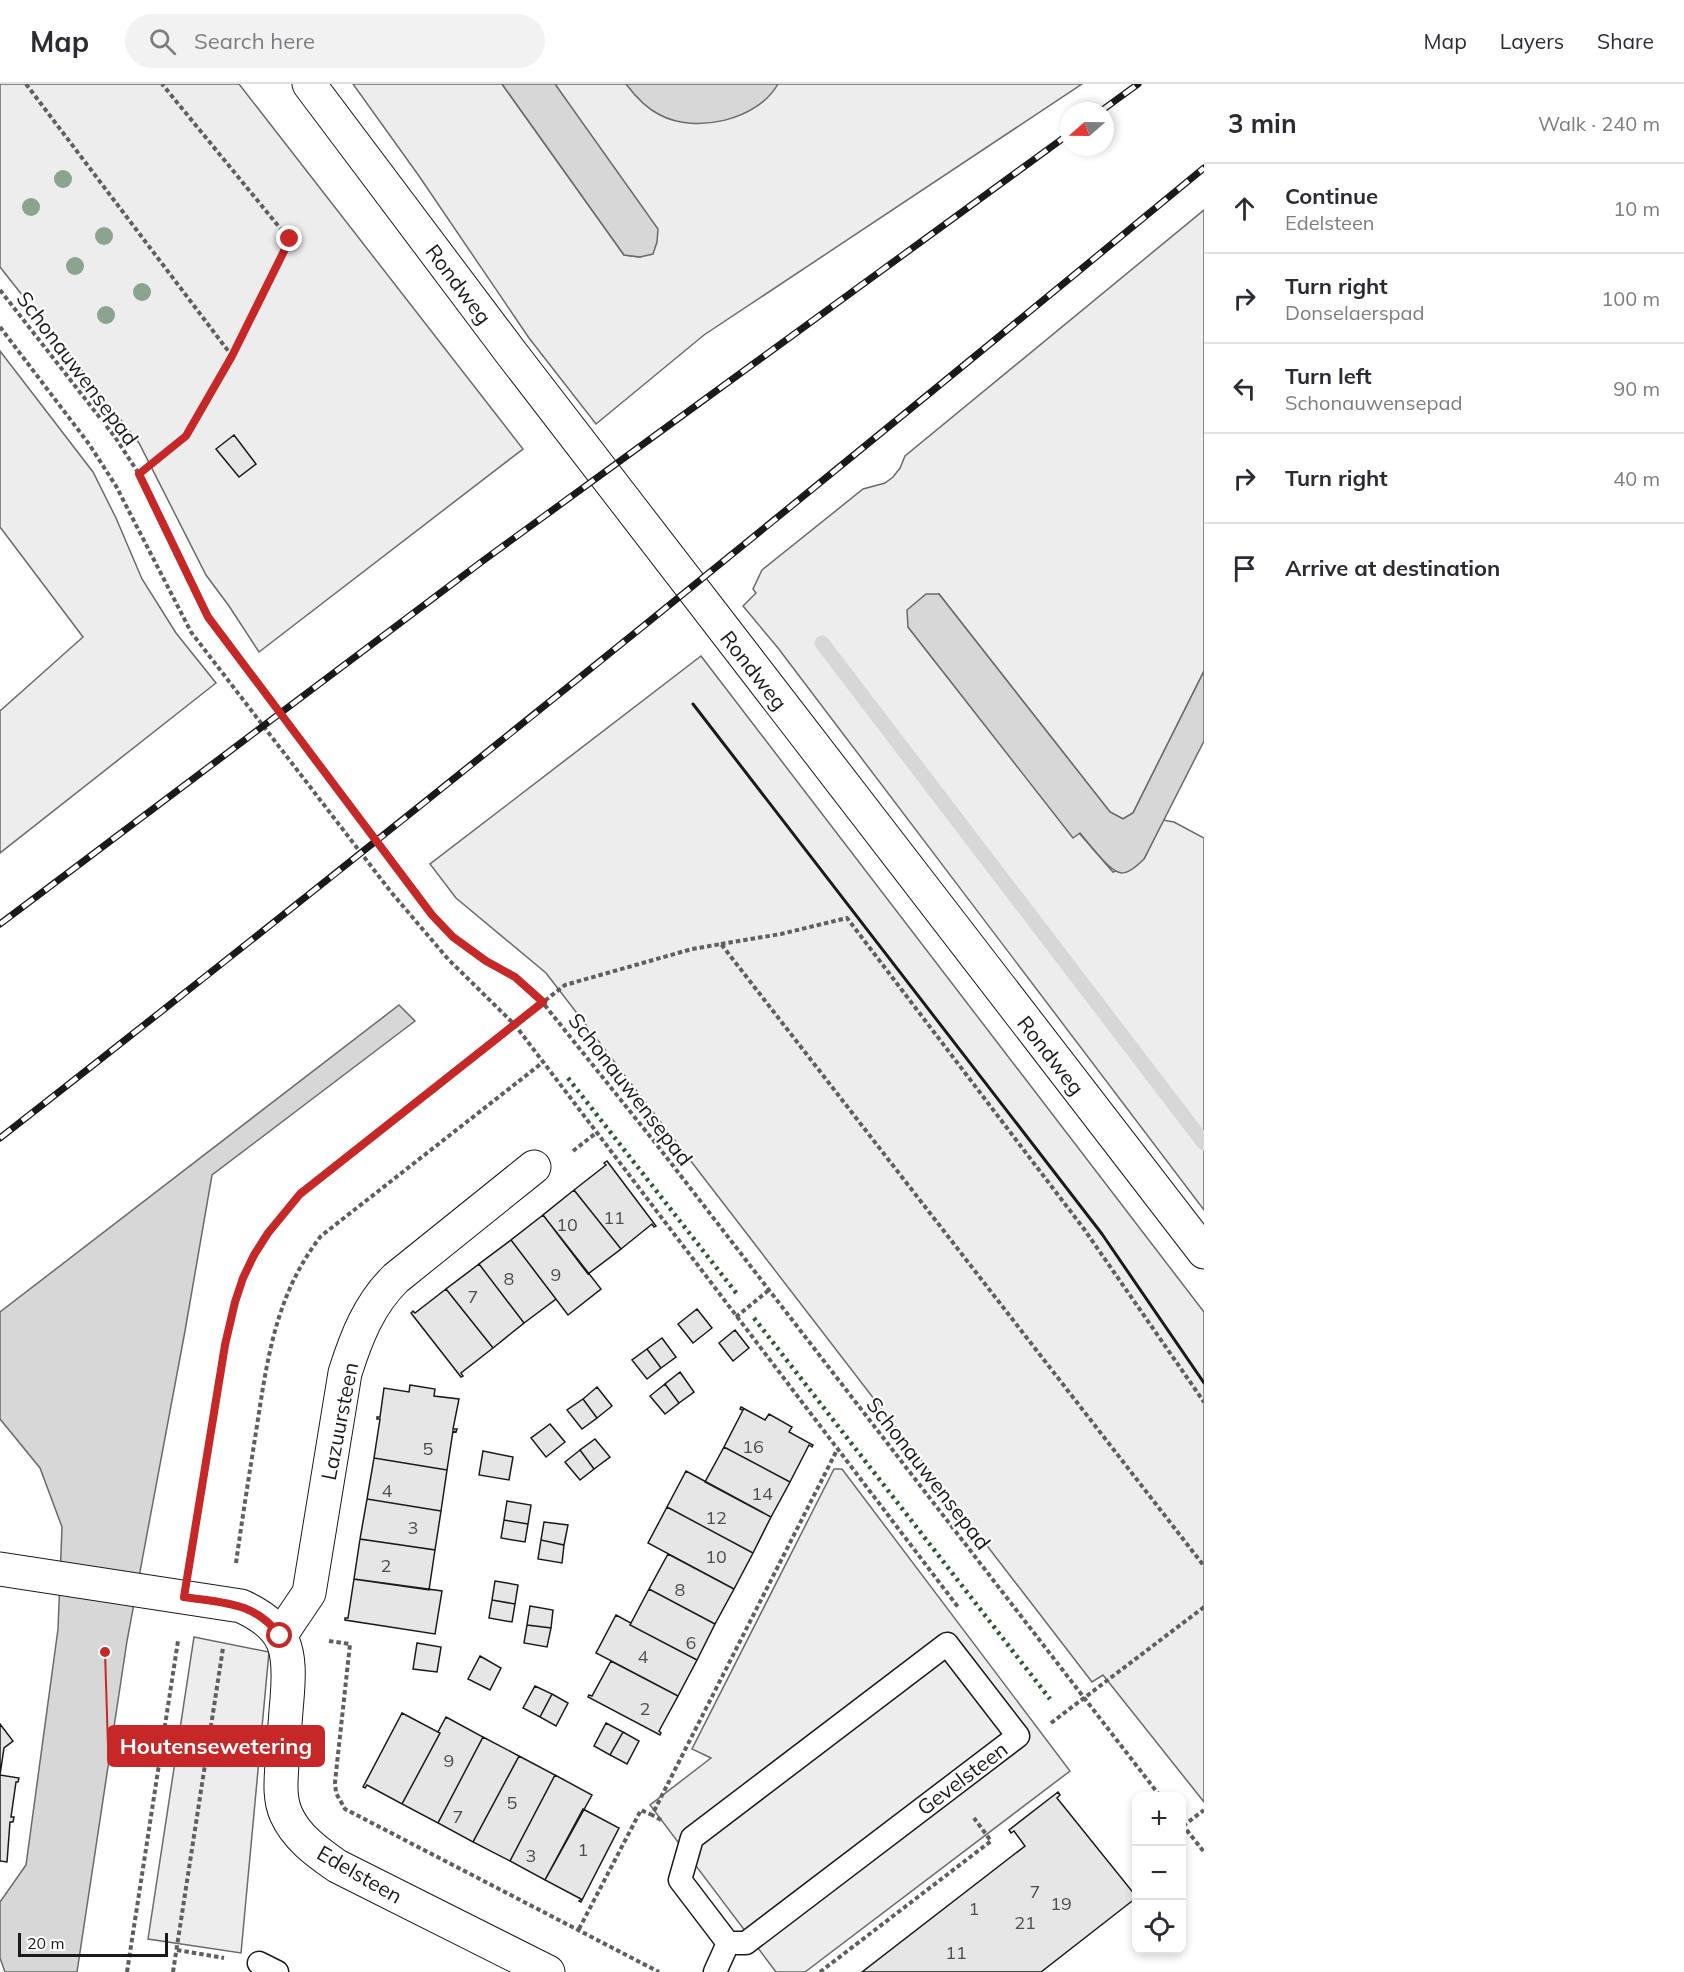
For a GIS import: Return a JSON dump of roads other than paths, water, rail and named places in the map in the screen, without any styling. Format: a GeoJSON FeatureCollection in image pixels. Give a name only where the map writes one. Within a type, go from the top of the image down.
{"type":"FeatureCollection","features":[{"type":"Feature","properties":{"kind":"main road","name":"Rondweg"},"geometry":{"type":"LineString","coordinates":[[309,84],[534,383],[1204,1252]]}},
{"type":"Feature","properties":{"kind":"main road","name":"Lazuursteen"},"geometry":{"type":"LineString","coordinates":[[280,1636],[309,1593],[345,1373],[372,1306],[396,1278],[534,1167]]}},
{"type":"Feature","properties":{"kind":"main road","name":"Edelsteen"},"geometry":{"type":"LineString","coordinates":[[15,1571],[241,1606],[260,1614],[280,1636],[289,1659],[281,1778],[282,1798],[285,1812],[300,1836],[337,1866],[548,1972]]}},
{"type":"Feature","properties":{"kind":"lane","name":"Gevelsteen"},"geometry":{"type":"LineString","coordinates":[[947,1644],[1018,1736],[746,1943],[728,1943],[680,1880],[692,1838],[947,1644]]}},
{"type":"Feature","properties":{"kind":"lane"},"geometry":{"type":"LineString","coordinates":[[715,1972],[728,1943]]}},
{"type":"Feature","properties":{"kind":"waterway"},"geometry":{"type":"LineString","coordinates":[[822,643],[1204,1143]]}},
{"type":"Feature","properties":{"kind":"railway"},"geometry":{"type":"LineString","coordinates":[[1113,102],[1138,84]]}},
{"type":"Feature","properties":{"kind":"railway"},"geometry":{"type":"LineString","coordinates":[[0,924],[484,560],[1060,141]]}},
{"type":"Feature","properties":{"kind":"railway"},"geometry":{"type":"LineString","coordinates":[[0,1138],[605,657],[1204,168]]}},
{"type":"Feature","properties":{"kind":"place","name":"Houtensewetering"},"geometry":{"type":"Point","coordinates":[105,1652]}}]}
